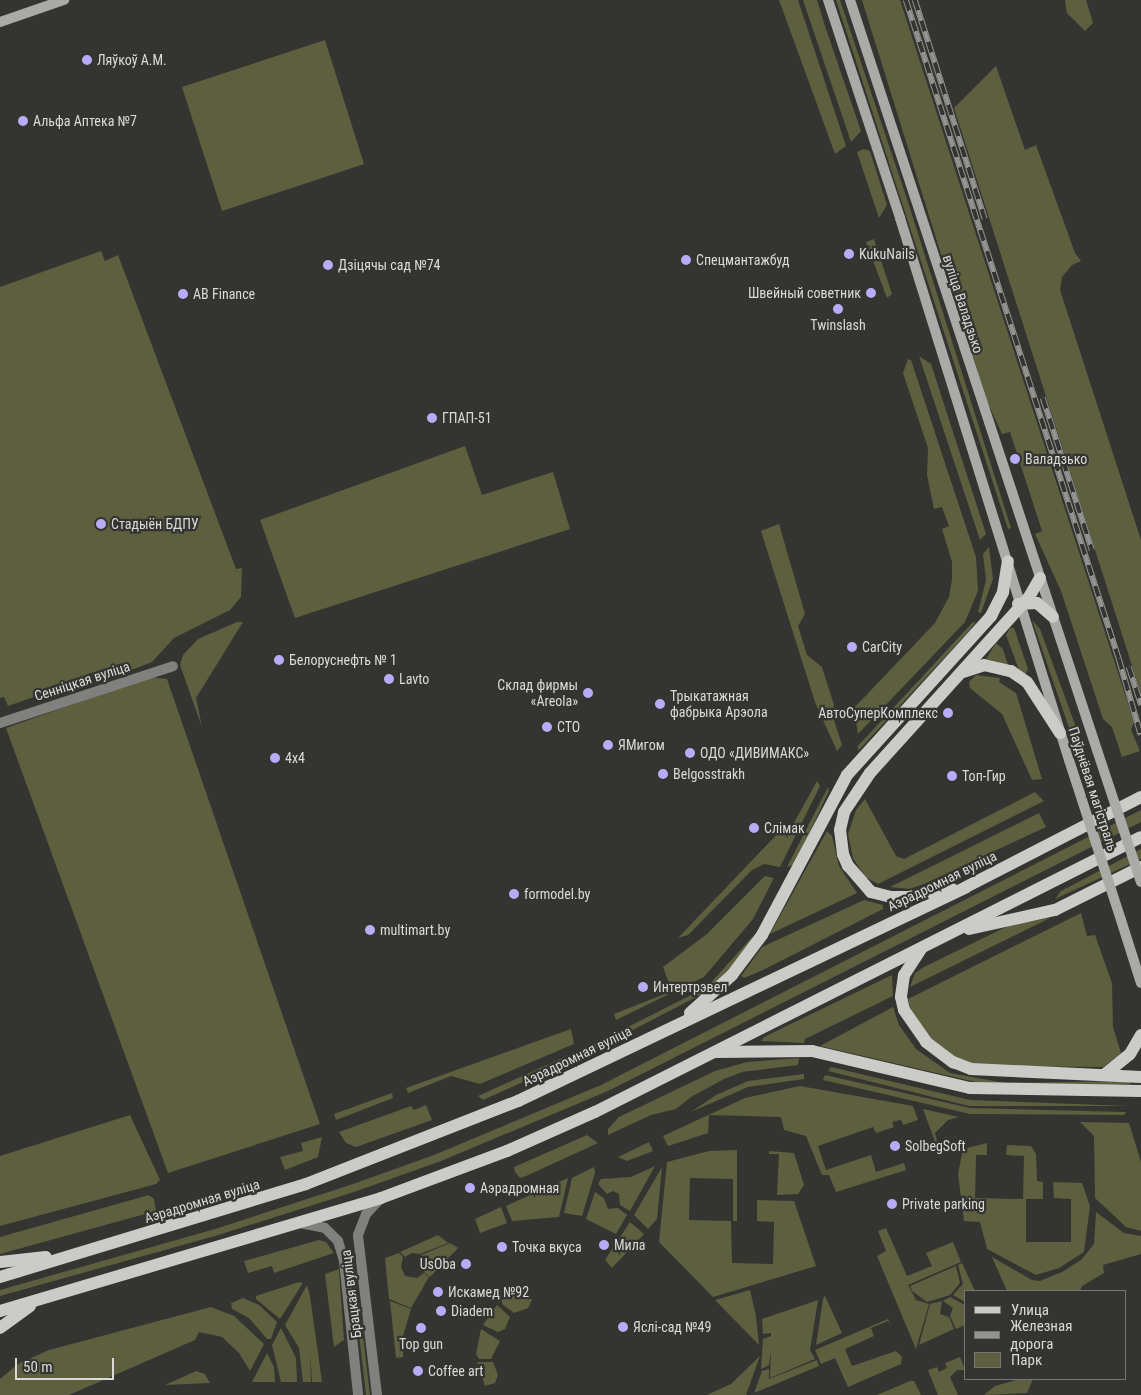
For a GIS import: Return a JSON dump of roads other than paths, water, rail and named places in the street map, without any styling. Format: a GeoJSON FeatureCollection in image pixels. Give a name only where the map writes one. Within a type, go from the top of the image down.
{"type":"FeatureCollection","features":[{"type":"Feature","properties":{"kind":"main road"},"geometry":{"type":"LineString","coordinates":[[0,22],[64,0]]}},
{"type":"Feature","properties":{"kind":"main road"},"geometry":{"type":"LineString","coordinates":[[828,0],[1022,604]]}},
{"type":"Feature","properties":{"kind":"main road","name":"вуліца Валадзько"},"geometry":{"type":"LineString","coordinates":[[850,0],[1053,616]]}},
{"type":"Feature","properties":{"kind":"main road"},"geometry":{"type":"LineString","coordinates":[[668,1029],[710,997],[732,975],[762,935],[847,775],[991,616],[1003,592],[1008,561]]}},
{"type":"Feature","properties":{"kind":"main road"},"geometry":{"type":"LineString","coordinates":[[966,887],[908,897],[891,897],[871,892],[848,866],[840,830],[848,802],[1036,588],[1040,578]]}},
{"type":"Feature","properties":{"kind":"main road"},"geometry":{"type":"LineString","coordinates":[[991,616],[1022,604],[1037,603],[1053,616]]}},
{"type":"Feature","properties":{"kind":"main road","name":"Паўднёвая магістраль"},"geometry":{"type":"LineString","coordinates":[[1022,604],[1060,733],[1141,982]]}},
{"type":"Feature","properties":{"kind":"main road","name":"Паўднёвая магістраль"},"geometry":{"type":"LineString","coordinates":[[1053,616],[1141,882]]}},
{"type":"Feature","properties":{"kind":"main road"},"geometry":{"type":"LineString","coordinates":[[959,674],[984,665],[1011,671],[1026,682],[1060,733]]}},
{"type":"Feature","properties":{"kind":"main road","name":"Аэрадромная вуліца"},"geometry":{"type":"LineString","coordinates":[[0,1277],[86,1252],[374,1160],[518,1101],[966,887],[1141,797]]}},
{"type":"Feature","properties":{"kind":"main road"},"geometry":{"type":"LineString","coordinates":[[0,1311],[381,1198],[570,1124],[1141,837]]}},
{"type":"Feature","properties":{"kind":"main road"},"geometry":{"type":"LineString","coordinates":[[949,934],[1055,910],[1141,866]]}},
{"type":"Feature","properties":{"kind":"main road"},"geometry":{"type":"LineString","coordinates":[[927,944],[911,962],[904,975],[902,997],[910,1022],[938,1053],[971,1069],[1141,1077]]}},
{"type":"Feature","properties":{"kind":"main road"},"geometry":{"type":"LineString","coordinates":[[1104,1075],[1130,1054],[1141,1035]]}},
{"type":"Feature","properties":{"kind":"main road"},"geometry":{"type":"LineString","coordinates":[[711,1052],[812,1051],[970,1088],[1141,1091]]}},
{"type":"Feature","properties":{"kind":"main road"},"geometry":{"type":"LineString","coordinates":[[0,1262],[86,1252]]}},
{"type":"Feature","properties":{"kind":"main road"},"geometry":{"type":"LineString","coordinates":[[0,1328],[37,1300]]}},
{"type":"Feature","properties":{"kind":"street","name":"Сенніцкая вуліца"},"geometry":{"type":"LineString","coordinates":[[0,723],[173,666]]}},
{"type":"Feature","properties":{"kind":"street","name":"Брацкая вуліца"},"geometry":{"type":"LineString","coordinates":[[377,1395],[358,1235],[366,1214],[381,1198]]}},
{"type":"Feature","properties":{"kind":"street","name":"Брацкая вуліца"},"geometry":{"type":"LineString","coordinates":[[300,1223],[325,1228],[338,1241],[344,1261],[358,1395]]}},
{"type":"Feature","properties":{"kind":"railway"},"geometry":{"type":"LineString","coordinates":[[906,0],[1119,659],[1141,735]]}},
{"type":"Feature","properties":{"kind":"railway"},"geometry":{"type":"LineString","coordinates":[[915,0],[985,219]]}},
{"type":"Feature","properties":{"kind":"railway"},"geometry":{"type":"LineString","coordinates":[[1043,398],[1092,550]]}},
{"type":"Feature","properties":{"kind":"railway"},"geometry":{"type":"LineString","coordinates":[[1129,667],[1141,705]]}},
{"type":"Feature","properties":{"kind":"place","name":"Ляўкоў А.М."},"geometry":{"type":"Point","coordinates":[87,60]}},
{"type":"Feature","properties":{"kind":"place","name":"Альфа Аптека №7"},"geometry":{"type":"Point","coordinates":[23,121]}},
{"type":"Feature","properties":{"kind":"place","name":"KukuNails"},"geometry":{"type":"Point","coordinates":[849,254]}},
{"type":"Feature","properties":{"kind":"place","name":"Спецмантажбуд"},"geometry":{"type":"Point","coordinates":[686,260]}},
{"type":"Feature","properties":{"kind":"place","name":"Дзіцячы сад №74"},"geometry":{"type":"Point","coordinates":[328,265]}},
{"type":"Feature","properties":{"kind":"place","name":"Швейный советник"},"geometry":{"type":"Point","coordinates":[871,293]}},
{"type":"Feature","properties":{"kind":"place","name":"AB Finance"},"geometry":{"type":"Point","coordinates":[183,294]}},
{"type":"Feature","properties":{"kind":"place","name":"Twinslash"},"geometry":{"type":"Point","coordinates":[838,309]}},
{"type":"Feature","properties":{"kind":"place","name":"ГПАП-51"},"geometry":{"type":"Point","coordinates":[432,418]}},
{"type":"Feature","properties":{"kind":"place","name":"Валадзько"},"geometry":{"type":"Point","coordinates":[1015,459]}},
{"type":"Feature","properties":{"kind":"place","name":"Стадыён БДПУ"},"geometry":{"type":"Point","coordinates":[101,524]}},
{"type":"Feature","properties":{"kind":"place","name":"CarCity"},"geometry":{"type":"Point","coordinates":[852,647]}},
{"type":"Feature","properties":{"kind":"place","name":"Белоруснефть № 1"},"geometry":{"type":"Point","coordinates":[279,660]}},
{"type":"Feature","properties":{"kind":"place","name":"Lavto"},"geometry":{"type":"Point","coordinates":[389,679]}},
{"type":"Feature","properties":{"kind":"place","name":"Склад фирмы «Areola»"},"geometry":{"type":"Point","coordinates":[588,693]}},
{"type":"Feature","properties":{"kind":"place","name":"Трыкатажная фабрыка Арэола"},"geometry":{"type":"Point","coordinates":[660,704]}},
{"type":"Feature","properties":{"kind":"place","name":"АвтоСуперКомплекс"},"geometry":{"type":"Point","coordinates":[948,713]}},
{"type":"Feature","properties":{"kind":"place","name":"СТО"},"geometry":{"type":"Point","coordinates":[547,727]}},
{"type":"Feature","properties":{"kind":"place","name":"ЯМигом"},"geometry":{"type":"Point","coordinates":[608,745]}},
{"type":"Feature","properties":{"kind":"place","name":"ОДО «ДИВИМАКС»"},"geometry":{"type":"Point","coordinates":[690,753]}},
{"type":"Feature","properties":{"kind":"place","name":"4x4"},"geometry":{"type":"Point","coordinates":[275,758]}},
{"type":"Feature","properties":{"kind":"place","name":"Belgosstrakh"},"geometry":{"type":"Point","coordinates":[663,774]}},
{"type":"Feature","properties":{"kind":"place","name":"Топ-Гир"},"geometry":{"type":"Point","coordinates":[952,776]}},
{"type":"Feature","properties":{"kind":"place","name":"Слімак"},"geometry":{"type":"Point","coordinates":[754,828]}},
{"type":"Feature","properties":{"kind":"place","name":"formodel.by"},"geometry":{"type":"Point","coordinates":[514,894]}},
{"type":"Feature","properties":{"kind":"place","name":"multimart.by"},"geometry":{"type":"Point","coordinates":[370,930]}},
{"type":"Feature","properties":{"kind":"place","name":"Интертрэвел"},"geometry":{"type":"Point","coordinates":[643,987]}},
{"type":"Feature","properties":{"kind":"place","name":"SolbegSoft"},"geometry":{"type":"Point","coordinates":[895,1146]}},
{"type":"Feature","properties":{"kind":"place","name":"Аэрадромная"},"geometry":{"type":"Point","coordinates":[470,1188]}},
{"type":"Feature","properties":{"kind":"place","name":"Private parking"},"geometry":{"type":"Point","coordinates":[892,1204]}},
{"type":"Feature","properties":{"kind":"place","name":"Мила"},"geometry":{"type":"Point","coordinates":[604,1245]}},
{"type":"Feature","properties":{"kind":"place","name":"Точка вкуса"},"geometry":{"type":"Point","coordinates":[502,1247]}},
{"type":"Feature","properties":{"kind":"place","name":"UsOba"},"geometry":{"type":"Point","coordinates":[466,1264]}},
{"type":"Feature","properties":{"kind":"place","name":"Искамед №92"},"geometry":{"type":"Point","coordinates":[438,1292]}},
{"type":"Feature","properties":{"kind":"place","name":"Diadem"},"geometry":{"type":"Point","coordinates":[441,1311]}},
{"type":"Feature","properties":{"kind":"place","name":"Яслі-сад №49"},"geometry":{"type":"Point","coordinates":[623,1327]}},
{"type":"Feature","properties":{"kind":"place","name":"Top gun"},"geometry":{"type":"Point","coordinates":[421,1328]}},
{"type":"Feature","properties":{"kind":"place","name":"Coffee art"},"geometry":{"type":"Point","coordinates":[418,1371]}}]}
